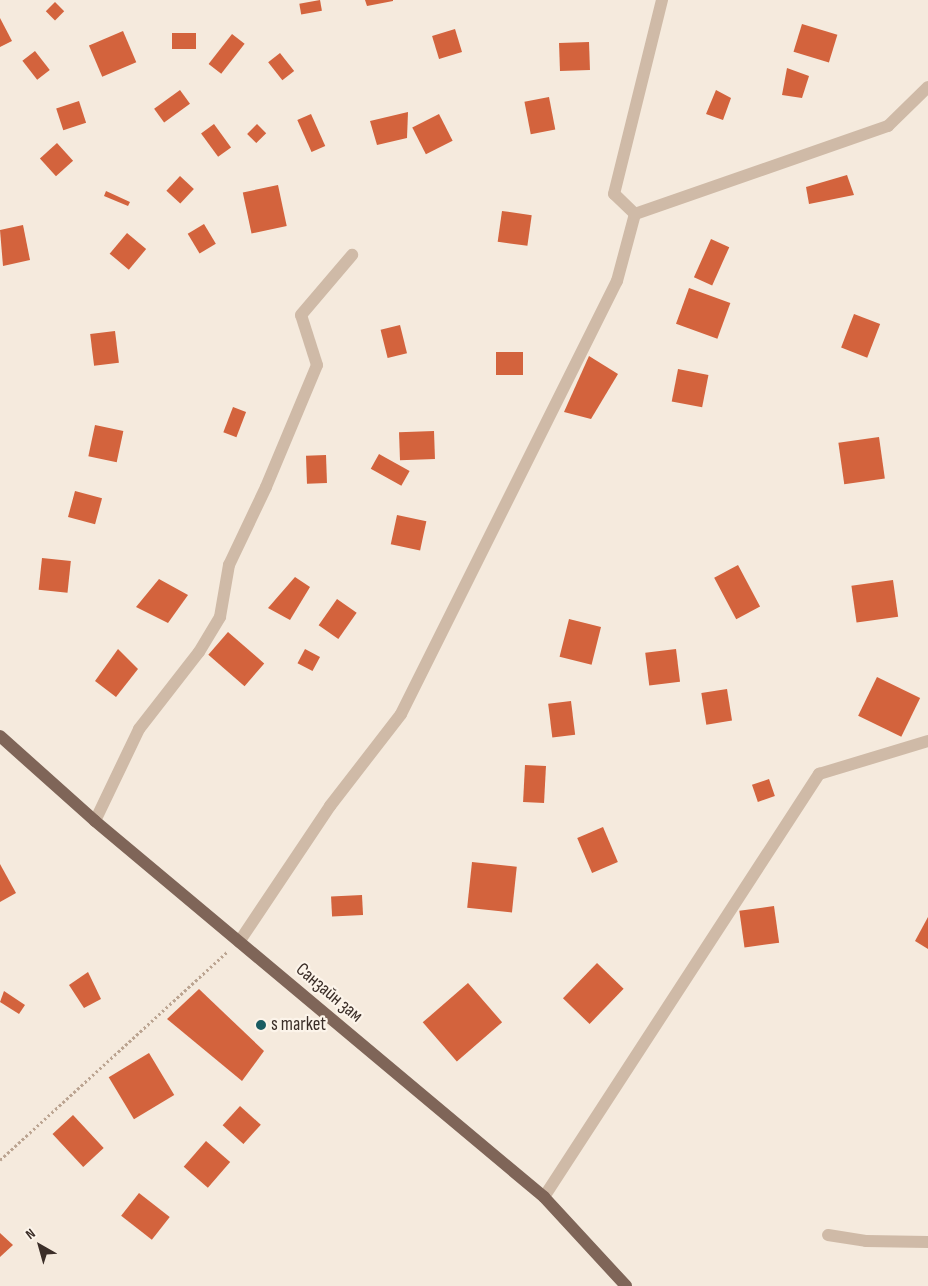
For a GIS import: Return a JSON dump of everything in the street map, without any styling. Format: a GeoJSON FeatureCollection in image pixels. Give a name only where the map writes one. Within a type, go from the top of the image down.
{"type":"FeatureCollection","features":[{"type":"Feature","properties":{"kind":"main road","name":"Санзайн зам"},"geometry":{"type":"LineString","coordinates":[[0,736],[238,942],[544,1197],[626,1286]]}},
{"type":"Feature","properties":{"kind":"street"},"geometry":{"type":"LineString","coordinates":[[634,214],[614,194],[662,0]]}},
{"type":"Feature","properties":{"kind":"street"},"geometry":{"type":"LineString","coordinates":[[634,214],[888,126],[928,88]]}},
{"type":"Feature","properties":{"kind":"street"},"geometry":{"type":"LineString","coordinates":[[238,942],[330,806],[401,714],[617,281],[634,214]]}},
{"type":"Feature","properties":{"kind":"street"},"geometry":{"type":"LineString","coordinates":[[95,820],[139,729],[199,652],[220,617],[228,565],[266,487],[316,366],[301,315],[352,255]]}},
{"type":"Feature","properties":{"kind":"street"},"geometry":{"type":"LineString","coordinates":[[544,1197],[819,774],[928,741]]}},
{"type":"Feature","properties":{"kind":"street"},"geometry":{"type":"LineString","coordinates":[[828,1235],[866,1240],[928,1242]]}},
{"type":"Feature","properties":{"kind":"path"},"geometry":{"type":"LineString","coordinates":[[0,1160],[238,942]]}},
{"type":"Feature","properties":{"kind":"building"},"geometry":{"type":"Polygon","coordinates":[[[320,0],[322,11],[301,14],[299,4],[320,0]]]}},
{"type":"Feature","properties":{"kind":"building"},"geometry":{"type":"Polygon","coordinates":[[[365,0],[393,0],[393,1],[367,6],[365,0]]]}},
{"type":"Feature","properties":{"kind":"building"},"geometry":{"type":"Polygon","coordinates":[[[55,2],[64,11],[55,20],[46,11],[55,2]]]}},
{"type":"Feature","properties":{"kind":"building"},"geometry":{"type":"Polygon","coordinates":[[[0,18],[12,41],[0,47],[0,18]]]}},
{"type":"Feature","properties":{"kind":"building"},"geometry":{"type":"Polygon","coordinates":[[[802,24],[837,35],[829,63],[794,52],[802,24]]]}},
{"type":"Feature","properties":{"kind":"building"},"geometry":{"type":"Polygon","coordinates":[[[455,29],[462,52],[439,59],[432,36],[455,29]]]}},
{"type":"Feature","properties":{"kind":"building"},"geometry":{"type":"Polygon","coordinates":[[[123,31],[136,62],[102,77],[89,45],[123,31]]]}},
{"type":"Feature","properties":{"kind":"building"},"geometry":{"type":"Polygon","coordinates":[[[172,33],[196,33],[196,49],[172,49],[172,33]]]}},
{"type":"Feature","properties":{"kind":"building"},"geometry":{"type":"Polygon","coordinates":[[[232,34],[245,44],[221,74],[209,64],[232,34]]]}},
{"type":"Feature","properties":{"kind":"building"},"geometry":{"type":"Polygon","coordinates":[[[589,42],[590,70],[560,71],[559,43],[589,42]]]}},
{"type":"Feature","properties":{"kind":"building"},"geometry":{"type":"Polygon","coordinates":[[[35,51],[50,70],[37,80],[22,61],[35,51]]]}},
{"type":"Feature","properties":{"kind":"building"},"geometry":{"type":"Polygon","coordinates":[[[280,53],[294,71],[282,80],[268,62],[280,53]]]}},
{"type":"Feature","properties":{"kind":"building"},"geometry":{"type":"Polygon","coordinates":[[[787,68],[809,76],[802,98],[782,95],[787,68]]]}},
{"type":"Feature","properties":{"kind":"building"},"geometry":{"type":"Polygon","coordinates":[[[180,90],[190,104],[164,123],[154,109],[180,90]]]}},
{"type":"Feature","properties":{"kind":"building"},"geometry":{"type":"Polygon","coordinates":[[[716,90],[731,98],[723,120],[706,114],[716,90]]]}},
{"type":"Feature","properties":{"kind":"building"},"geometry":{"type":"Polygon","coordinates":[[[549,97],[555,129],[531,134],[524,102],[549,97]]]}},
{"type":"Feature","properties":{"kind":"building"},"geometry":{"type":"Polygon","coordinates":[[[79,101],[86,123],[63,130],[56,108],[79,101]]]}},
{"type":"Feature","properties":{"kind":"building"},"geometry":{"type":"Polygon","coordinates":[[[408,112],[407,138],[377,145],[370,121],[408,112]]]}},
{"type":"Feature","properties":{"kind":"building"},"geometry":{"type":"Polygon","coordinates":[[[311,114],[325,146],[312,152],[297,120],[311,114]]]}},
{"type":"Feature","properties":{"kind":"building"},"geometry":{"type":"Polygon","coordinates":[[[439,114],[453,141],[426,154],[412,128],[439,114]]]}},
{"type":"Feature","properties":{"kind":"building"},"geometry":{"type":"Polygon","coordinates":[[[214,124],[231,147],[218,157],[201,133],[214,124]]]}},
{"type":"Feature","properties":{"kind":"building"},"geometry":{"type":"Polygon","coordinates":[[[257,124],[266,133],[256,143],[247,134],[257,124]]]}},
{"type":"Feature","properties":{"kind":"building"},"geometry":{"type":"Polygon","coordinates":[[[57,143],[73,161],[56,176],[40,158],[57,143]]]}},
{"type":"Feature","properties":{"kind":"building"},"geometry":{"type":"Polygon","coordinates":[[[847,175],[854,195],[809,204],[806,187],[847,175]]]}},
{"type":"Feature","properties":{"kind":"building"},"geometry":{"type":"Polygon","coordinates":[[[180,176],[194,189],[180,204],[166,191],[180,176]]]}},
{"type":"Feature","properties":{"kind":"building"},"geometry":{"type":"Polygon","coordinates":[[[278,185],[287,226],[252,234],[243,192],[278,185]]]}},
{"type":"Feature","properties":{"kind":"building"},"geometry":{"type":"Polygon","coordinates":[[[106,191],[130,202],[128,206],[104,196],[106,191]]]}},
{"type":"Feature","properties":{"kind":"building"},"geometry":{"type":"Polygon","coordinates":[[[502,211],[532,215],[527,246],[498,242],[502,211]]]}},
{"type":"Feature","properties":{"kind":"building"},"geometry":{"type":"Polygon","coordinates":[[[204,224],[216,244],[200,254],[188,234],[204,224]]]}},
{"type":"Feature","properties":{"kind":"building"},"geometry":{"type":"Polygon","coordinates":[[[23,225],[30,260],[3,266],[0,230],[23,225]]]}},
{"type":"Feature","properties":{"kind":"building"},"geometry":{"type":"Polygon","coordinates":[[[127,233],[146,249],[129,270],[110,254],[127,233]]]}},
{"type":"Feature","properties":{"kind":"building"},"geometry":{"type":"Polygon","coordinates":[[[711,239],[729,247],[712,286],[694,277],[711,239]]]}},
{"type":"Feature","properties":{"kind":"building"},"geometry":{"type":"Polygon","coordinates":[[[689,288],[730,303],[717,339],[676,324],[689,288]]]}},
{"type":"Feature","properties":{"kind":"building"},"geometry":{"type":"Polygon","coordinates":[[[854,314],[880,324],[867,358],[841,348],[854,314]]]}},
{"type":"Feature","properties":{"kind":"building"},"geometry":{"type":"Polygon","coordinates":[[[400,325],[407,353],[388,358],[381,330],[400,325]]]}},
{"type":"Feature","properties":{"kind":"building"},"geometry":{"type":"Polygon","coordinates":[[[115,331],[119,363],[94,366],[90,334],[115,331]]]}},
{"type":"Feature","properties":{"kind":"building"},"geometry":{"type":"Polygon","coordinates":[[[496,352],[523,352],[523,375],[496,375],[496,352]]]}},
{"type":"Feature","properties":{"kind":"building"},"geometry":{"type":"Polygon","coordinates":[[[589,356],[618,374],[591,419],[564,412],[589,356]]]}},
{"type":"Feature","properties":{"kind":"building"},"geometry":{"type":"Polygon","coordinates":[[[678,369],[708,375],[702,407],[672,401],[678,369]]]}},
{"type":"Feature","properties":{"kind":"building"},"geometry":{"type":"Polygon","coordinates":[[[233,407],[246,412],[236,437],[223,432],[233,407]]]}},
{"type":"Feature","properties":{"kind":"building"},"geometry":{"type":"Polygon","coordinates":[[[95,425],[123,431],[117,462],[88,456],[95,425]]]}},
{"type":"Feature","properties":{"kind":"building"},"geometry":{"type":"Polygon","coordinates":[[[434,431],[435,459],[400,460],[399,432],[434,431]]]}},
{"type":"Feature","properties":{"kind":"building"},"geometry":{"type":"Polygon","coordinates":[[[879,437],[885,479],[844,484],[838,443],[879,437]]]}},
{"type":"Feature","properties":{"kind":"building"},"geometry":{"type":"Polygon","coordinates":[[[379,454],[410,471],[401,486],[371,469],[379,454]]]}},
{"type":"Feature","properties":{"kind":"building"},"geometry":{"type":"Polygon","coordinates":[[[326,455],[327,483],[307,484],[306,456],[326,455]]]}},
{"type":"Feature","properties":{"kind":"building"},"geometry":{"type":"Polygon","coordinates":[[[75,491],[102,498],[95,524],[68,517],[75,491]]]}},
{"type":"Feature","properties":{"kind":"building"},"geometry":{"type":"Polygon","coordinates":[[[397,515],[426,521],[420,551],[391,544],[397,515]]]}},
{"type":"Feature","properties":{"kind":"building"},"geometry":{"type":"Polygon","coordinates":[[[42,558],[71,561],[67,593],[39,590],[42,558]]]}},
{"type":"Feature","properties":{"kind":"building"},"geometry":{"type":"Polygon","coordinates":[[[738,565],[760,606],[736,619],[714,578],[738,565]]]}},
{"type":"Feature","properties":{"kind":"building"},"geometry":{"type":"Polygon","coordinates":[[[295,577],[310,587],[290,620],[268,608],[295,577]]]}},
{"type":"Feature","properties":{"kind":"building"},"geometry":{"type":"Polygon","coordinates":[[[159,579],[188,595],[168,623],[136,607],[159,579]]]}},
{"type":"Feature","properties":{"kind":"building"},"geometry":{"type":"Polygon","coordinates":[[[893,580],[898,617],[857,622],[851,586],[893,580]]]}},
{"type":"Feature","properties":{"kind":"building"},"geometry":{"type":"Polygon","coordinates":[[[337,599],[357,613],[338,639],[319,625],[337,599]]]}},
{"type":"Feature","properties":{"kind":"building"},"geometry":{"type":"Polygon","coordinates":[[[569,619],[601,627],[592,665],[560,657],[569,619]]]}},
{"type":"Feature","properties":{"kind":"building"},"geometry":{"type":"Polygon","coordinates":[[[228,632],[264,663],[245,686],[208,655],[228,632]]]}},
{"type":"Feature","properties":{"kind":"building"},"geometry":{"type":"Polygon","coordinates":[[[118,649],[138,669],[116,697],[95,681],[118,649]]]}},
{"type":"Feature","properties":{"kind":"building"},"geometry":{"type":"Polygon","coordinates":[[[305,649],[320,657],[312,671],[297,663],[305,649]]]}},
{"type":"Feature","properties":{"kind":"building"},"geometry":{"type":"Polygon","coordinates":[[[676,649],[680,682],[649,686],[645,653],[676,649]]]}},
{"type":"Feature","properties":{"kind":"building"},"geometry":{"type":"Polygon","coordinates":[[[877,677],[920,698],[901,737],[858,716],[877,677]]]}},
{"type":"Feature","properties":{"kind":"building"},"geometry":{"type":"Polygon","coordinates":[[[727,689],[732,721],[706,725],[701,693],[727,689]]]}},
{"type":"Feature","properties":{"kind":"building"},"geometry":{"type":"Polygon","coordinates":[[[571,701],[575,735],[552,738],[548,704],[571,701]]]}},
{"type":"Feature","properties":{"kind":"building"},"geometry":{"type":"Polygon","coordinates":[[[525,765],[546,766],[544,803],[523,802],[525,765]]]}},
{"type":"Feature","properties":{"kind":"building"},"geometry":{"type":"Polygon","coordinates":[[[769,779],[775,796],[758,802],[752,785],[769,779]]]}},
{"type":"Feature","properties":{"kind":"building"},"geometry":{"type":"Polygon","coordinates":[[[603,827],[618,862],[592,873],[577,838],[603,827]]]}},
{"type":"Feature","properties":{"kind":"building"},"geometry":{"type":"Polygon","coordinates":[[[472,862],[517,867],[512,912],[467,908],[472,862]]]}},
{"type":"Feature","properties":{"kind":"building"},"geometry":{"type":"Polygon","coordinates":[[[0,864],[16,893],[0,902],[0,864]]]}},
{"type":"Feature","properties":{"kind":"building"},"geometry":{"type":"Polygon","coordinates":[[[362,895],[363,915],[332,917],[331,897],[362,895]]]}},
{"type":"Feature","properties":{"kind":"building"},"geometry":{"type":"Polygon","coordinates":[[[774,906],[779,943],[744,948],[739,911],[774,906]]]}},
{"type":"Feature","properties":{"kind":"building"},"geometry":{"type":"Polygon","coordinates":[[[928,917],[928,949],[915,941],[928,917]]]}},
{"type":"Feature","properties":{"kind":"building"},"geometry":{"type":"Polygon","coordinates":[[[597,963],[624,989],[590,1024],[563,998],[597,963]]]}},
{"type":"Feature","properties":{"kind":"building"},"geometry":{"type":"Polygon","coordinates":[[[88,972],[101,999],[84,1008],[69,985],[88,972]]]}},
{"type":"Feature","properties":{"kind":"building"},"geometry":{"type":"Polygon","coordinates":[[[468,983],[502,1022],[457,1062],[423,1022],[468,983]]]}},
{"type":"Feature","properties":{"kind":"building"},"geometry":{"type":"Polygon","coordinates":[[[199,989],[264,1051],[242,1081],[167,1019],[199,989]]]}},
{"type":"Feature","properties":{"kind":"building"},"geometry":{"type":"Polygon","coordinates":[[[4,991],[25,1005],[19,1014],[0,1002],[4,991]]]}},
{"type":"Feature","properties":{"kind":"building"},"geometry":{"type":"Polygon","coordinates":[[[149,1053],[174,1095],[134,1119],[109,1077],[149,1053]]]}},
{"type":"Feature","properties":{"kind":"building"},"geometry":{"type":"Polygon","coordinates":[[[240,1106],[261,1125],[243,1144],[223,1125],[240,1106]]]}},
{"type":"Feature","properties":{"kind":"building"},"geometry":{"type":"Polygon","coordinates":[[[73,1115],[104,1148],[83,1167],[53,1134],[73,1115]]]}},
{"type":"Feature","properties":{"kind":"building"},"geometry":{"type":"Polygon","coordinates":[[[206,1141],[230,1162],[208,1188],[184,1167],[206,1141]]]}},
{"type":"Feature","properties":{"kind":"building"},"geometry":{"type":"Polygon","coordinates":[[[139,1193],[170,1217],[152,1240],[121,1216],[139,1193]]]}},
{"type":"Feature","properties":{"kind":"building"},"geometry":{"type":"Polygon","coordinates":[[[0,1233],[13,1245],[0,1257],[0,1233]]]}},
{"type":"Feature","properties":{"kind":"place","name":"s market"},"geometry":{"type":"Point","coordinates":[261,1025]}}]}
